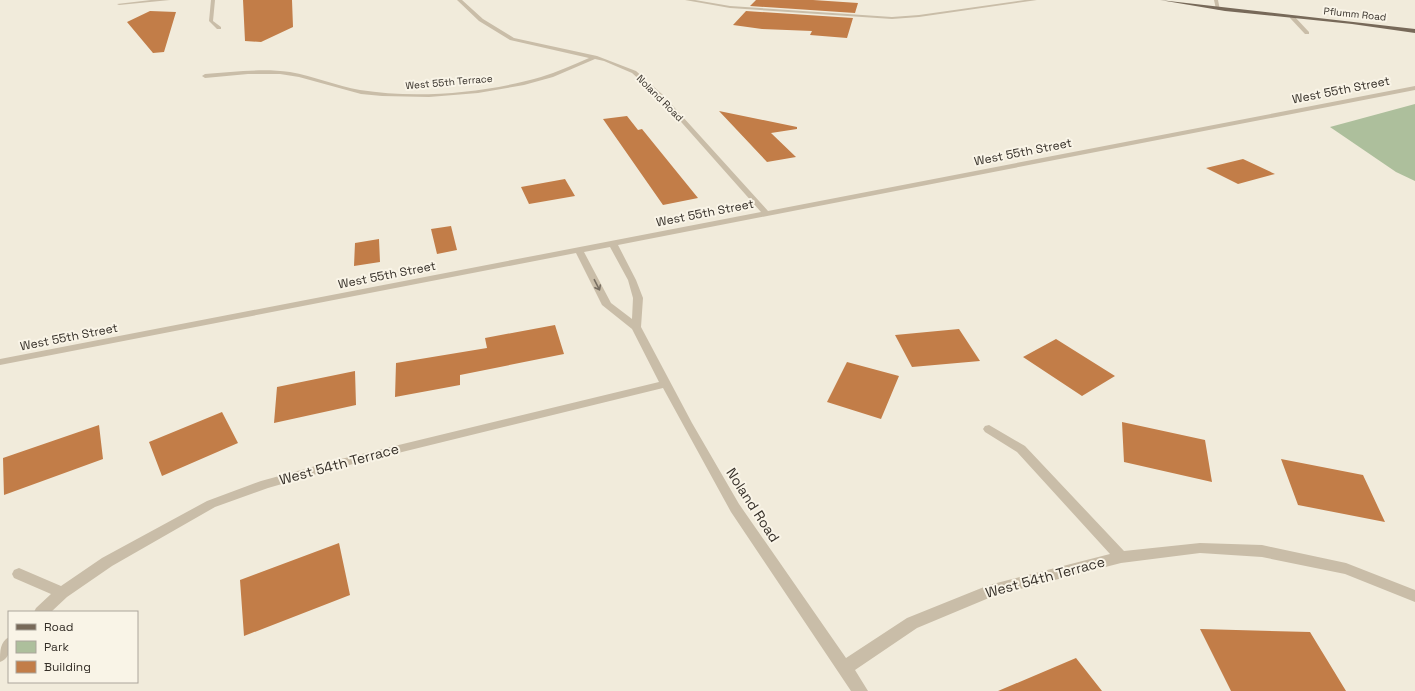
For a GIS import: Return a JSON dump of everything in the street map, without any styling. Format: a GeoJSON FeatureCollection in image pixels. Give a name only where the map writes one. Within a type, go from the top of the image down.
{"type":"FeatureCollection","features":[{"type":"Feature","properties":{"kind":"main road","name":"Pflumm Road"},"geometry":{"type":"LineString","coordinates":[[1162,0],[1218,9],[1414,30]]}},
{"type":"Feature","properties":{"kind":"street"},"geometry":{"type":"LineString","coordinates":[[119,4],[168,0]]}},
{"type":"Feature","properties":{"kind":"street"},"geometry":{"type":"LineString","coordinates":[[213,0],[211,21],[220,28]]}},
{"type":"Feature","properties":{"kind":"street","name":"Noland Road"},"geometry":{"type":"LineString","coordinates":[[459,0],[481,20],[512,39],[595,57],[634,72],[655,91],[767,214]]}},
{"type":"Feature","properties":{"kind":"street"},"geometry":{"type":"LineString","coordinates":[[687,0],[730,7],[892,18],[919,16],[1035,0]]}},
{"type":"Feature","properties":{"kind":"street"},"geometry":{"type":"LineString","coordinates":[[1216,0],[1218,9]]}},
{"type":"Feature","properties":{"kind":"street"},"geometry":{"type":"LineString","coordinates":[[1292,17],[1307,33]]}},
{"type":"Feature","properties":{"kind":"street","name":"West 55th Terrace"},"geometry":{"type":"LineString","coordinates":[[205,76],[249,73],[289,74],[361,92],[407,96],[457,92],[503,86],[544,78],[595,57]]}},
{"type":"Feature","properties":{"kind":"street","name":"West 55th Street"},"geometry":{"type":"LineString","coordinates":[[0,362],[1415,88]]}},
{"type":"Feature","properties":{"kind":"street"},"geometry":{"type":"LineString","coordinates":[[613,244],[632,280],[638,298],[636,327]]}},
{"type":"Feature","properties":{"kind":"street","name":"Noland Road"},"geometry":{"type":"LineString","coordinates":[[579,250],[607,305],[636,327],[665,384],[735,508],[860,691]]}},
{"type":"Feature","properties":{"kind":"street","name":"West 54th Terrace"},"geometry":{"type":"LineString","coordinates":[[42,611],[62,593],[107,562],[211,504],[265,484],[341,463],[665,384]]}},
{"type":"Feature","properties":{"kind":"street","name":"West 54th Terrace"},"geometry":{"type":"LineString","coordinates":[[989,429],[1021,449],[1121,557]]}},
{"type":"Feature","properties":{"kind":"street","name":"West 54th Terrace"},"geometry":{"type":"LineString","coordinates":[[845,668],[912,623],[994,589],[1121,557],[1200,548],[1262,551],[1346,569],[1415,596]]}},
{"type":"Feature","properties":{"kind":"street"},"geometry":{"type":"LineString","coordinates":[[18,574],[62,593]]}},
{"type":"Feature","properties":{"kind":"street"},"geometry":{"type":"LineString","coordinates":[[0,655],[8,645]]}},
{"type":"Feature","properties":{"kind":"green space"},"geometry":{"type":"Polygon","coordinates":[[[1415,104],[1415,181],[1396,172],[1330,127],[1415,104]]]}},
{"type":"Feature","properties":{"kind":"building"},"geometry":{"type":"Polygon","coordinates":[[[243,0],[292,0],[293,27],[261,42],[245,41],[243,0]]]}},
{"type":"Feature","properties":{"kind":"building"},"geometry":{"type":"Polygon","coordinates":[[[756,0],[813,0],[858,3],[855,13],[750,6],[756,0]]]}},
{"type":"Feature","properties":{"kind":"building"},"geometry":{"type":"Polygon","coordinates":[[[150,11],[176,12],[164,52],[153,53],[127,22],[150,11]]]}},
{"type":"Feature","properties":{"kind":"building"},"geometry":{"type":"Polygon","coordinates":[[[746,11],[853,18],[847,38],[810,35],[812,31],[762,29],[733,25],[746,11]]]}},
{"type":"Feature","properties":{"kind":"building"},"geometry":{"type":"Polygon","coordinates":[[[719,111],[797,127],[797,129],[771,133],[796,157],[767,162],[719,111]]]}},
{"type":"Feature","properties":{"kind":"building"},"geometry":{"type":"Polygon","coordinates":[[[627,116],[638,130],[642,129],[698,198],[663,205],[603,119],[627,116]]]}},
{"type":"Feature","properties":{"kind":"building"},"geometry":{"type":"Polygon","coordinates":[[[1243,159],[1275,174],[1238,184],[1206,168],[1243,159]]]}},
{"type":"Feature","properties":{"kind":"building"},"geometry":{"type":"Polygon","coordinates":[[[565,179],[575,196],[529,204],[521,187],[565,179]]]}},
{"type":"Feature","properties":{"kind":"building"},"geometry":{"type":"Polygon","coordinates":[[[451,226],[457,250],[437,254],[431,229],[451,226]]]}},
{"type":"Feature","properties":{"kind":"building"},"geometry":{"type":"Polygon","coordinates":[[[379,239],[380,262],[354,266],[355,243],[379,239]]]}},
{"type":"Feature","properties":{"kind":"building"},"geometry":{"type":"Polygon","coordinates":[[[555,325],[564,354],[460,375],[460,385],[395,397],[396,363],[487,348],[485,338],[555,325]]]}},
{"type":"Feature","properties":{"kind":"building"},"geometry":{"type":"Polygon","coordinates":[[[959,329],[980,361],[912,367],[895,335],[959,329]]]}},
{"type":"Feature","properties":{"kind":"building"},"geometry":{"type":"Polygon","coordinates":[[[1056,339],[1115,376],[1082,396],[1023,357],[1056,339]]]}},
{"type":"Feature","properties":{"kind":"building"},"geometry":{"type":"Polygon","coordinates":[[[847,362],[899,376],[881,419],[827,402],[847,362]]]}},
{"type":"Feature","properties":{"kind":"building"},"geometry":{"type":"Polygon","coordinates":[[[355,371],[356,405],[274,423],[277,387],[355,371]]]}},
{"type":"Feature","properties":{"kind":"building"},"geometry":{"type":"Polygon","coordinates":[[[222,412],[238,443],[162,476],[149,442],[222,412]]]}},
{"type":"Feature","properties":{"kind":"building"},"geometry":{"type":"Polygon","coordinates":[[[1122,422],[1205,440],[1212,482],[1124,462],[1122,422]]]}},
{"type":"Feature","properties":{"kind":"building"},"geometry":{"type":"Polygon","coordinates":[[[99,425],[103,459],[4,495],[3,458],[99,425]]]}},
{"type":"Feature","properties":{"kind":"building"},"geometry":{"type":"Polygon","coordinates":[[[1281,459],[1363,475],[1385,522],[1298,505],[1281,459]]]}},
{"type":"Feature","properties":{"kind":"building"},"geometry":{"type":"Polygon","coordinates":[[[339,543],[350,595],[244,636],[240,580],[339,543]]]}},
{"type":"Feature","properties":{"kind":"building"},"geometry":{"type":"Polygon","coordinates":[[[1200,629],[1310,632],[1346,691],[1231,691],[1200,629]]]}},
{"type":"Feature","properties":{"kind":"building"},"geometry":{"type":"Polygon","coordinates":[[[1076,658],[1102,691],[998,691],[1076,658]]]}}]}
